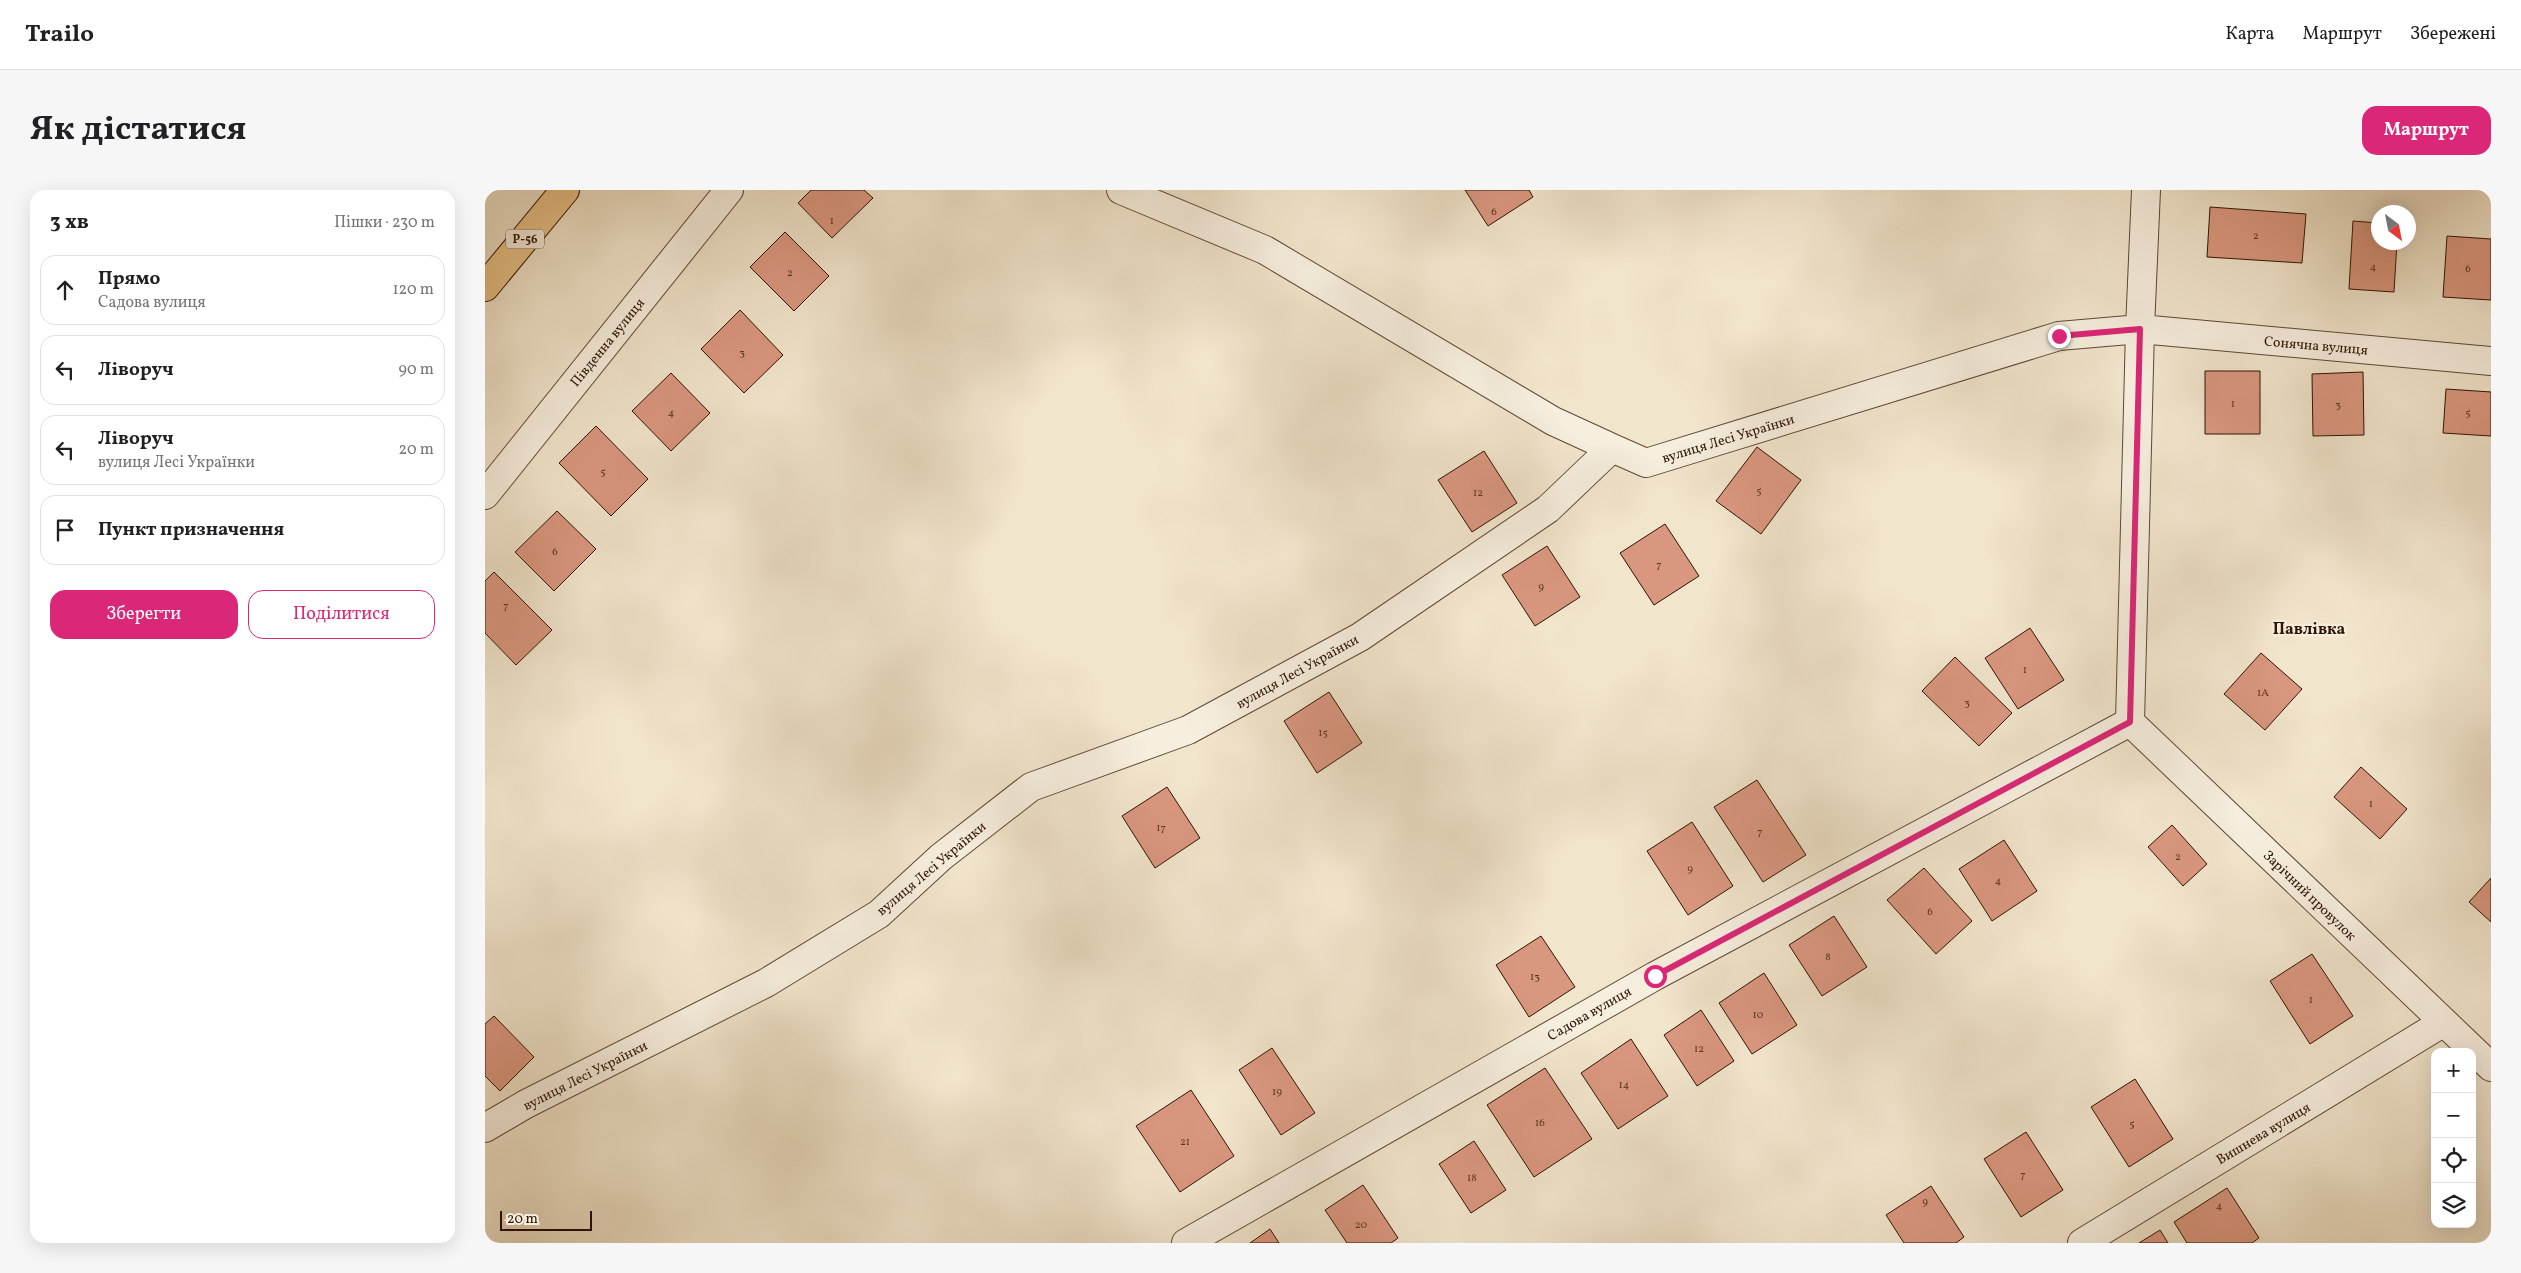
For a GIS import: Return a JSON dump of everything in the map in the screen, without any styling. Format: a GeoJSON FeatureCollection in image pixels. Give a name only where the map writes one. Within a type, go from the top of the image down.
{"type":"FeatureCollection","features":[{"type":"Feature","properties":{"kind":"main road","name":"Р-56"},"geometry":{"type":"LineString","coordinates":[[485,287],[565,190]]}},
{"type":"Feature","properties":{"kind":"street","name":"Південна вулиця"},"geometry":{"type":"LineString","coordinates":[[485,494],[729,190]]}},
{"type":"Feature","properties":{"kind":"street"},"geometry":{"type":"LineString","coordinates":[[1121,190],[1265,250],[1553,421],[1612,448]]}},
{"type":"Feature","properties":{"kind":"street"},"geometry":{"type":"LineString","coordinates":[[2130,722],[2140,329],[2147,190]]}},
{"type":"Feature","properties":{"kind":"street","name":"вулиця Лесі Українки"},"geometry":{"type":"LineString","coordinates":[[485,1128],[526,1104],[766,983],[879,914],[941,857],[1031,787],[1188,730],[1360,637],[1548,509],[1612,448],[1646,463],[2059,336],[2140,329]]}},
{"type":"Feature","properties":{"kind":"street","name":"Сонячна вулиця"},"geometry":{"type":"LineString","coordinates":[[2140,329],[2491,361]]}},
{"type":"Feature","properties":{"kind":"street","name":"Зарічний провулок"},"geometry":{"type":"LineString","coordinates":[[2130,722],[2491,1067]]}},
{"type":"Feature","properties":{"kind":"street","name":"Садова вулиця"},"geometry":{"type":"LineString","coordinates":[[1186,1243],[1655,976],[2130,722]]}},
{"type":"Feature","properties":{"kind":"street","name":"Вишнева вулиця"},"geometry":{"type":"LineString","coordinates":[[2082,1243],[2444,1022]]}},
{"type":"Feature","properties":{"kind":"building"},"geometry":{"type":"Polygon","coordinates":[[[811,190],[864,190],[873,198],[832,238],[798,203],[811,190]]]}},
{"type":"Feature","properties":{"kind":"building"},"geometry":{"type":"Polygon","coordinates":[[[1465,190],[1529,190],[1533,197],[1488,226],[1465,190]]]}},
{"type":"Feature","properties":{"kind":"building"},"geometry":{"type":"Polygon","coordinates":[[[2210,207],[2306,214],[2302,263],[2207,257],[2210,207]]]}},
{"type":"Feature","properties":{"kind":"building"},"geometry":{"type":"Polygon","coordinates":[[[2353,221],[2371,222],[2371,250],[2397,250],[2394,292],[2349,289],[2353,221]]]}},
{"type":"Feature","properties":{"kind":"building"},"geometry":{"type":"Polygon","coordinates":[[[785,232],[829,276],[794,311],[750,267],[785,232]]]}},
{"type":"Feature","properties":{"kind":"building"},"geometry":{"type":"Polygon","coordinates":[[[2447,236],[2491,239],[2491,300],[2443,297],[2447,236]]]}},
{"type":"Feature","properties":{"kind":"building"},"geometry":{"type":"Polygon","coordinates":[[[740,310],[783,355],[744,393],[701,349],[740,310]]]}},
{"type":"Feature","properties":{"kind":"building"},"geometry":{"type":"Polygon","coordinates":[[[2205,371],[2260,371],[2260,434],[2205,434],[2205,371]]]}},
{"type":"Feature","properties":{"kind":"building"},"geometry":{"type":"Polygon","coordinates":[[[2363,372],[2364,435],[2313,436],[2312,374],[2363,372]]]}},
{"type":"Feature","properties":{"kind":"building"},"geometry":{"type":"Polygon","coordinates":[[[671,373],[710,413],[671,451],[632,411],[671,373]]]}},
{"type":"Feature","properties":{"kind":"building"},"geometry":{"type":"Polygon","coordinates":[[[2446,389],[2491,392],[2491,436],[2443,433],[2446,389]]]}},
{"type":"Feature","properties":{"kind":"building"},"geometry":{"type":"Polygon","coordinates":[[[596,426],[648,479],[611,516],[559,463],[596,426]]]}},
{"type":"Feature","properties":{"kind":"building"},"geometry":{"type":"Polygon","coordinates":[[[1757,447],[1801,480],[1761,534],[1716,501],[1757,447]]]}},
{"type":"Feature","properties":{"kind":"building"},"geometry":{"type":"Polygon","coordinates":[[[1484,451],[1517,503],[1472,532],[1438,480],[1484,451]]]}},
{"type":"Feature","properties":{"kind":"building"},"geometry":{"type":"Polygon","coordinates":[[[557,511],[596,549],[554,591],[515,552],[557,511]]]}},
{"type":"Feature","properties":{"kind":"building"},"geometry":{"type":"Polygon","coordinates":[[[1665,524],[1699,576],[1654,605],[1620,553],[1665,524]]]}},
{"type":"Feature","properties":{"kind":"building"},"geometry":{"type":"Polygon","coordinates":[[[1547,546],[1580,597],[1535,626],[1502,575],[1547,546]]]}},
{"type":"Feature","properties":{"kind":"building"},"geometry":{"type":"Polygon","coordinates":[[[494,572],[552,630],[516,665],[485,633],[485,581],[494,572]]]}},
{"type":"Feature","properties":{"kind":"building"},"geometry":{"type":"Polygon","coordinates":[[[2030,628],[2064,680],[2018,709],[1985,658],[2030,628]]]}},
{"type":"Feature","properties":{"kind":"building"},"geometry":{"type":"Polygon","coordinates":[[[2261,653],[2302,689],[2265,730],[2224,694],[2261,653]]]}},
{"type":"Feature","properties":{"kind":"building"},"geometry":{"type":"Polygon","coordinates":[[[1955,657],[2012,713],[1979,746],[1922,691],[1955,657]]]}},
{"type":"Feature","properties":{"kind":"building"},"geometry":{"type":"Polygon","coordinates":[[[1329,692],[1362,743],[1317,773],[1284,721],[1329,692]]]}},
{"type":"Feature","properties":{"kind":"building"},"geometry":{"type":"Polygon","coordinates":[[[2361,767],[2407,809],[2380,839],[2334,797],[2361,767]]]}},
{"type":"Feature","properties":{"kind":"building"},"geometry":{"type":"Polygon","coordinates":[[[1757,780],[1806,855],[1763,882],[1714,807],[1757,780]]]}},
{"type":"Feature","properties":{"kind":"building"},"geometry":{"type":"Polygon","coordinates":[[[1167,787],[1200,838],[1155,868],[1122,816],[1167,787]]]}},
{"type":"Feature","properties":{"kind":"building"},"geometry":{"type":"Polygon","coordinates":[[[1692,822],[1733,886],[1688,915],[1647,851],[1692,822]]]}},
{"type":"Feature","properties":{"kind":"building"},"geometry":{"type":"Polygon","coordinates":[[[2172,825],[2207,864],[2183,886],[2148,847],[2172,825]]]}},
{"type":"Feature","properties":{"kind":"building"},"geometry":{"type":"Polygon","coordinates":[[[2004,840],[2037,891],[1992,921],[1959,869],[2004,840]]]}},
{"type":"Feature","properties":{"kind":"building"},"geometry":{"type":"Polygon","coordinates":[[[1924,868],[1972,921],[1936,954],[1887,900],[1924,868]]]}},
{"type":"Feature","properties":{"kind":"building"},"geometry":{"type":"Polygon","coordinates":[[[2491,878],[2491,922],[2469,902],[2491,878]]]}},
{"type":"Feature","properties":{"kind":"building"},"geometry":{"type":"Polygon","coordinates":[[[1834,916],[1867,967],[1822,996],[1789,945],[1834,916]]]}},
{"type":"Feature","properties":{"kind":"building"},"geometry":{"type":"Polygon","coordinates":[[[1541,936],[1575,987],[1529,1017],[1496,965],[1541,936]]]}},
{"type":"Feature","properties":{"kind":"building"},"geometry":{"type":"Polygon","coordinates":[[[2312,954],[2353,1016],[2310,1044],[2270,981],[2312,954]]]}},
{"type":"Feature","properties":{"kind":"building"},"geometry":{"type":"Polygon","coordinates":[[[1764,973],[1797,1025],[1752,1054],[1719,1003],[1764,973]]]}},
{"type":"Feature","properties":{"kind":"building"},"geometry":{"type":"Polygon","coordinates":[[[1701,1010],[1734,1061],[1697,1086],[1664,1035],[1701,1010]]]}},
{"type":"Feature","properties":{"kind":"building"},"geometry":{"type":"Polygon","coordinates":[[[494,1016],[534,1057],[500,1091],[485,1076],[485,1024],[494,1016]]]}},
{"type":"Feature","properties":{"kind":"building"},"geometry":{"type":"Polygon","coordinates":[[[1631,1039],[1668,1096],[1618,1129],[1581,1073],[1631,1039]]]}},
{"type":"Feature","properties":{"kind":"building"},"geometry":{"type":"Polygon","coordinates":[[[1272,1048],[1315,1113],[1281,1135],[1239,1070],[1272,1048]]]}},
{"type":"Feature","properties":{"kind":"building"},"geometry":{"type":"Polygon","coordinates":[[[1545,1068],[1592,1139],[1534,1177],[1487,1105],[1545,1068]]]}},
{"type":"Feature","properties":{"kind":"building"},"geometry":{"type":"Polygon","coordinates":[[[2135,1079],[2173,1139],[2129,1167],[2091,1107],[2135,1079]]]}},
{"type":"Feature","properties":{"kind":"building"},"geometry":{"type":"Polygon","coordinates":[[[1191,1090],[1234,1156],[1180,1192],[1136,1126],[1191,1090]]]}},
{"type":"Feature","properties":{"kind":"building"},"geometry":{"type":"Polygon","coordinates":[[[2026,1132],[2063,1190],[2021,1217],[1984,1159],[2026,1132]]]}},
{"type":"Feature","properties":{"kind":"building"},"geometry":{"type":"Polygon","coordinates":[[[1474,1141],[1506,1190],[1471,1213],[1439,1164],[1474,1141]]]}},
{"type":"Feature","properties":{"kind":"building"},"geometry":{"type":"Polygon","coordinates":[[[1363,1185],[1398,1238],[1391,1243],[1347,1243],[1325,1210],[1363,1185]]]}},
{"type":"Feature","properties":{"kind":"building"},"geometry":{"type":"Polygon","coordinates":[[[1931,1186],[1964,1237],[1956,1243],[1904,1243],[1886,1215],[1931,1186]]]}},
{"type":"Feature","properties":{"kind":"building"},"geometry":{"type":"Polygon","coordinates":[[[2227,1188],[2259,1238],[2252,1243],[2187,1243],[2174,1222],[2227,1188]]]}},
{"type":"Feature","properties":{"kind":"building"},"geometry":{"type":"Polygon","coordinates":[[[1270,1229],[1279,1243],[1250,1243],[1270,1229]]]}},
{"type":"Feature","properties":{"kind":"building"},"geometry":{"type":"Polygon","coordinates":[[[2160,1230],[2168,1243],[2139,1243],[2160,1230]]]}},
{"type":"Feature","properties":{"kind":"district","name":"Павлівка"},"geometry":{"type":"Point","coordinates":[2309,628]}},
{"type":"Feature","properties":{"kind":"route"},"geometry":{"type":"LineString","coordinates":[[1655,976],[2130,722],[2140,329],[2059,336]]}}]}
